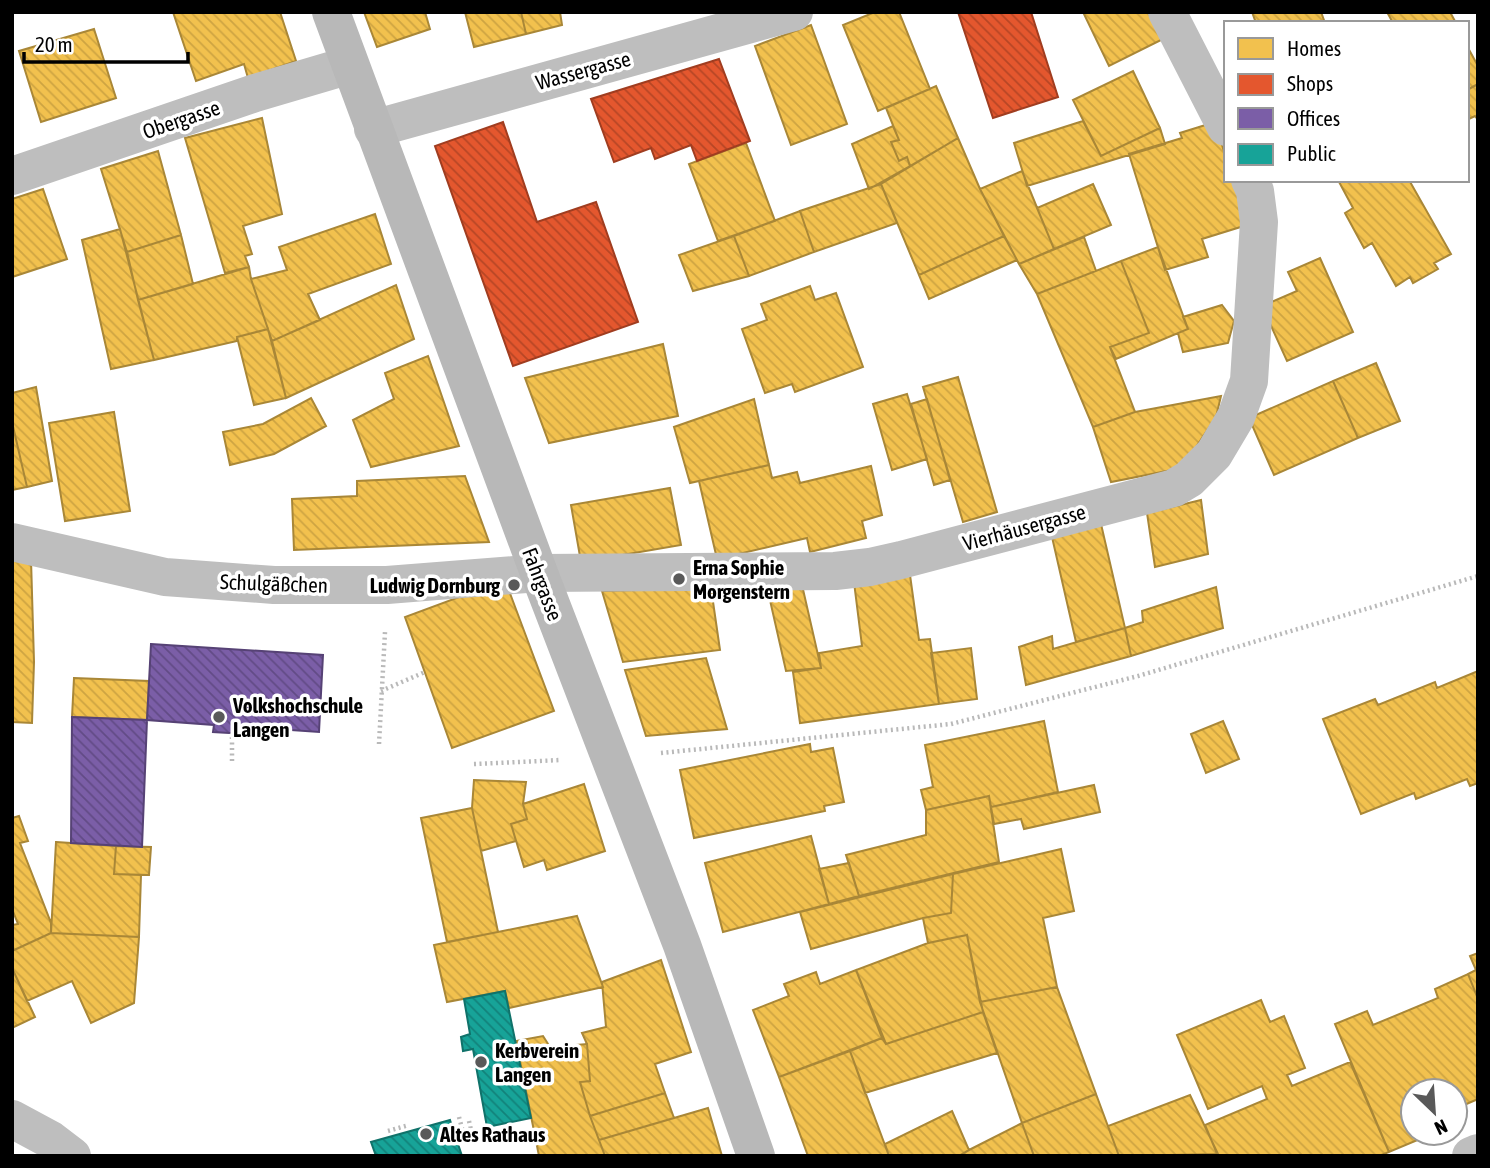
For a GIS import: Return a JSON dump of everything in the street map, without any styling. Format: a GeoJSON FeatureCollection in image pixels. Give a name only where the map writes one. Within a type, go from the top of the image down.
{"type":"FeatureCollection","features":[{"type":"Feature","properties":{"kind":"main road","name":"Fahrgasse"},"geometry":{"type":"LineString","coordinates":[[331,12],[539,573],[682,945],[756,1156]]}},
{"type":"Feature","properties":{"kind":"street","name":"Wassergasse"},"geometry":{"type":"LineString","coordinates":[[373,128],[794,12]]}},
{"type":"Feature","properties":{"kind":"street"},"geometry":{"type":"LineString","coordinates":[[1167,12],[1224,123]]}},
{"type":"Feature","properties":{"kind":"street","name":"Obergasse"},"geometry":{"type":"LineString","coordinates":[[12,176],[255,93],[350,65]]}},
{"type":"Feature","properties":{"kind":"street","name":"Vierhäusergasse"},"geometry":{"type":"LineString","coordinates":[[539,573],[835,571],[870,567],[1174,488],[1189,479],[1214,454],[1236,417],[1249,381],[1259,222],[1255,191],[1251,182]]}},
{"type":"Feature","properties":{"kind":"street","name":"Schulgäßchen"},"geometry":{"type":"LineString","coordinates":[[12,541],[165,577],[274,585],[387,585],[539,573]]}},
{"type":"Feature","properties":{"kind":"street"},"geometry":{"type":"LineString","coordinates":[[12,1119],[51,1140],[72,1156]]}},
{"type":"Feature","properties":{"kind":"street"},"geometry":{"type":"LineString","coordinates":[[1472,1156],[1478,1153]]}},
{"type":"Feature","properties":{"kind":"path"},"geometry":{"type":"LineString","coordinates":[[474,764],[611,757],[951,724],[1138,676],[1478,576]]}},
{"type":"Feature","properties":{"kind":"path"},"geometry":{"type":"LineString","coordinates":[[379,744],[387,585]]}},
{"type":"Feature","properties":{"kind":"path"},"geometry":{"type":"LineString","coordinates":[[381,691],[425,672]]}},
{"type":"Feature","properties":{"kind":"path"},"geometry":{"type":"LineString","coordinates":[[232,733],[232,761]]}},
{"type":"Feature","properties":{"kind":"path"},"geometry":{"type":"LineString","coordinates":[[459,1117],[463,1132]]}},
{"type":"Feature","properties":{"kind":"path"},"geometry":{"type":"LineString","coordinates":[[469,1121],[471,1130]]}},
{"type":"Feature","properties":{"kind":"path"},"geometry":{"type":"LineString","coordinates":[[388,1131],[409,1125]]}},
{"type":"Feature","properties":{"kind":"building: Homes"},"geometry":{"type":"Polygon","coordinates":[[[173,12],[280,12],[296,61],[248,78],[244,64],[196,81],[173,12]]]}},
{"type":"Feature","properties":{"kind":"building: Homes"},"geometry":{"type":"Polygon","coordinates":[[[364,12],[425,12],[430,29],[377,47],[364,12]]]}},
{"type":"Feature","properties":{"kind":"building: Homes"},"geometry":{"type":"Polygon","coordinates":[[[465,12],[521,12],[526,34],[474,47],[465,12]]]}},
{"type":"Feature","properties":{"kind":"building: Homes"},"geometry":{"type":"Polygon","coordinates":[[[521,12],[560,12],[562,25],[526,34],[521,12]]]}},
{"type":"Feature","properties":{"kind":"building: Homes"},"geometry":{"type":"Polygon","coordinates":[[[875,12],[899,12],[930,89],[878,111],[843,25],[875,12]]]}},
{"type":"Feature","properties":{"kind":"building: Homes"},"geometry":{"type":"Polygon","coordinates":[[[1083,12],[1152,12],[1165,38],[1109,66],[1083,12]]]}},
{"type":"Feature","properties":{"kind":"building: Homes"},"geometry":{"type":"Polygon","coordinates":[[[1252,12],[1321,12],[1324,21],[1255,21],[1252,12]]]}},
{"type":"Feature","properties":{"kind":"building: Homes"},"geometry":{"type":"Polygon","coordinates":[[[1387,12],[1450,12],[1455,21],[1392,21],[1387,12]]]}},
{"type":"Feature","properties":{"kind":"building: Homes"},"geometry":{"type":"Polygon","coordinates":[[[811,25],[847,124],[791,145],[755,46],[811,25]]]}},
{"type":"Feature","properties":{"kind":"building: Homes"},"geometry":{"type":"Polygon","coordinates":[[[94,29],[116,98],[41,122],[19,51],[94,29]]]}},
{"type":"Feature","properties":{"kind":"building: Homes"},"geometry":{"type":"Polygon","coordinates":[[[1469,50],[1478,66],[1478,84],[1469,89],[1469,50]]]}},
{"type":"Feature","properties":{"kind":"building: Homes"},"geometry":{"type":"Polygon","coordinates":[[[1133,71],[1160,128],[1101,156],[1073,100],[1133,71]]]}},
{"type":"Feature","properties":{"kind":"building: Homes"},"geometry":{"type":"Polygon","coordinates":[[[1478,84],[1478,120],[1475,116],[1469,119],[1469,89],[1478,84]]]}},
{"type":"Feature","properties":{"kind":"building: Homes"},"geometry":{"type":"Polygon","coordinates":[[[936,86],[958,138],[910,166],[907,157],[899,161],[891,142],[899,140],[886,108],[936,86]]]}},
{"type":"Feature","properties":{"kind":"building: Homes"},"geometry":{"type":"Polygon","coordinates":[[[262,118],[282,214],[243,226],[252,254],[245,256],[249,267],[225,273],[185,138],[262,118]]]}},
{"type":"Feature","properties":{"kind":"building: Homes"},"geometry":{"type":"Polygon","coordinates":[[[1083,121],[1101,156],[1160,128],[1165,144],[1027,186],[1014,143],[1083,121]]]}},
{"type":"Feature","properties":{"kind":"building: Homes"},"geometry":{"type":"Polygon","coordinates":[[[1215,122],[1224,151],[1224,182],[1234,182],[1247,225],[1202,239],[1208,257],[1165,270],[1129,154],[1182,138],[1180,133],[1215,122]]]}},
{"type":"Feature","properties":{"kind":"building: Homes"},"geometry":{"type":"Polygon","coordinates":[[[893,126],[899,140],[891,142],[899,161],[907,157],[910,166],[869,189],[852,144],[893,126]]]}},
{"type":"Feature","properties":{"kind":"building: Homes"},"geometry":{"type":"Polygon","coordinates":[[[958,138],[1004,236],[919,275],[881,184],[958,138]]]}},
{"type":"Feature","properties":{"kind":"building: Homes"},"geometry":{"type":"Polygon","coordinates":[[[746,143],[775,221],[718,241],[689,164],[746,143]]]}},
{"type":"Feature","properties":{"kind":"building: Homes"},"geometry":{"type":"Polygon","coordinates":[[[158,151],[181,235],[127,252],[101,169],[158,151]]]}},
{"type":"Feature","properties":{"kind":"building: Homes"},"geometry":{"type":"Polygon","coordinates":[[[1022,171],[1054,249],[1019,264],[980,189],[1022,171]]]}},
{"type":"Feature","properties":{"kind":"building: Homes"},"geometry":{"type":"Polygon","coordinates":[[[1339,182],[1410,182],[1451,254],[1434,263],[1438,269],[1413,283],[1410,277],[1396,286],[1372,243],[1364,248],[1345,213],[1353,208],[1339,182]]]}},
{"type":"Feature","properties":{"kind":"building: Homes"},"geometry":{"type":"Polygon","coordinates":[[[881,184],[897,223],[814,252],[800,211],[881,184]]]}},
{"type":"Feature","properties":{"kind":"building: Homes"},"geometry":{"type":"Polygon","coordinates":[[[1093,184],[1111,225],[1054,249],[1037,208],[1093,184]]]}},
{"type":"Feature","properties":{"kind":"building: Homes"},"geometry":{"type":"Polygon","coordinates":[[[43,189],[67,259],[12,277],[12,199],[43,189]]]}},
{"type":"Feature","properties":{"kind":"building: Homes"},"geometry":{"type":"Polygon","coordinates":[[[800,211],[814,252],[749,276],[734,236],[800,211]]]}},
{"type":"Feature","properties":{"kind":"building: Homes"},"geometry":{"type":"Polygon","coordinates":[[[375,214],[391,264],[308,294],[320,320],[272,341],[251,279],[287,270],[279,247],[375,214]]]}},
{"type":"Feature","properties":{"kind":"building: Homes"},"geometry":{"type":"Polygon","coordinates":[[[120,229],[154,360],[111,369],[82,240],[120,229]]]}},
{"type":"Feature","properties":{"kind":"building: Homes"},"geometry":{"type":"Polygon","coordinates":[[[181,235],[193,284],[138,300],[127,252],[181,235]]]}},
{"type":"Feature","properties":{"kind":"building: Homes"},"geometry":{"type":"Polygon","coordinates":[[[734,236],[749,276],[693,291],[679,255],[734,236]]]}},
{"type":"Feature","properties":{"kind":"building: Homes"},"geometry":{"type":"Polygon","coordinates":[[[1004,236],[1017,260],[929,299],[919,275],[1004,236]]]}},
{"type":"Feature","properties":{"kind":"building: Homes"},"geometry":{"type":"Polygon","coordinates":[[[1084,237],[1096,271],[1037,294],[1019,264],[1084,237]]]}},
{"type":"Feature","properties":{"kind":"building: Homes"},"geometry":{"type":"Polygon","coordinates":[[[1158,247],[1188,329],[1116,359],[1110,347],[1149,333],[1121,261],[1158,247]]]}},
{"type":"Feature","properties":{"kind":"building: Homes"},"geometry":{"type":"Polygon","coordinates":[[[1320,258],[1353,332],[1287,361],[1262,306],[1297,291],[1288,272],[1320,258]]]}},
{"type":"Feature","properties":{"kind":"building: Homes"},"geometry":{"type":"Polygon","coordinates":[[[1121,261],[1149,333],[1110,347],[1135,412],[1093,427],[1037,294],[1121,261]]]}},
{"type":"Feature","properties":{"kind":"building: Homes"},"geometry":{"type":"Polygon","coordinates":[[[249,267],[268,329],[237,337],[237,341],[154,360],[138,300],[249,267]]]}},
{"type":"Feature","properties":{"kind":"building: Homes"},"geometry":{"type":"Polygon","coordinates":[[[396,285],[414,339],[286,398],[272,341],[396,285]]]}},
{"type":"Feature","properties":{"kind":"building: Homes"},"geometry":{"type":"Polygon","coordinates":[[[810,286],[815,300],[836,293],[863,367],[795,392],[792,384],[765,393],[742,329],[767,320],[761,304],[810,286]]]}},
{"type":"Feature","properties":{"kind":"building: Homes"},"geometry":{"type":"Polygon","coordinates":[[[1222,305],[1234,321],[1228,343],[1183,352],[1178,333],[1188,329],[1183,317],[1222,305]]]}},
{"type":"Feature","properties":{"kind":"building: Homes"},"geometry":{"type":"Polygon","coordinates":[[[268,329],[286,398],[254,405],[237,337],[268,329]]]}},
{"type":"Feature","properties":{"kind":"building: Homes"},"geometry":{"type":"Polygon","coordinates":[[[663,344],[678,416],[549,443],[525,378],[663,344]]]}},
{"type":"Feature","properties":{"kind":"building: Homes"},"geometry":{"type":"Polygon","coordinates":[[[428,356],[459,446],[371,467],[353,420],[394,399],[385,373],[428,356]]]}},
{"type":"Feature","properties":{"kind":"building: Homes"},"geometry":{"type":"Polygon","coordinates":[[[1376,363],[1400,421],[1358,438],[1333,381],[1376,363]]]}},
{"type":"Feature","properties":{"kind":"building: Homes"},"geometry":{"type":"Polygon","coordinates":[[[958,377],[997,512],[963,522],[923,387],[958,377]]]}},
{"type":"Feature","properties":{"kind":"building: Homes"},"geometry":{"type":"Polygon","coordinates":[[[1333,381],[1358,438],[1274,475],[1249,418],[1333,381]]]}},
{"type":"Feature","properties":{"kind":"building: Homes"},"geometry":{"type":"Polygon","coordinates":[[[36,387],[52,481],[27,487],[12,422],[12,393],[36,387]]]}},
{"type":"Feature","properties":{"kind":"building: Homes"},"geometry":{"type":"Polygon","coordinates":[[[907,394],[927,459],[892,470],[873,404],[907,394]]]}},
{"type":"Feature","properties":{"kind":"building: Homes"},"geometry":{"type":"Polygon","coordinates":[[[1221,396],[1216,417],[1182,468],[1111,482],[1093,427],[1135,412],[1221,396]]]}},
{"type":"Feature","properties":{"kind":"building: Homes"},"geometry":{"type":"Polygon","coordinates":[[[311,398],[326,426],[274,454],[230,465],[223,432],[263,424],[311,398]]]}},
{"type":"Feature","properties":{"kind":"building: Homes"},"geometry":{"type":"Polygon","coordinates":[[[754,399],[769,465],[690,483],[674,427],[754,399]]]}},
{"type":"Feature","properties":{"kind":"building: Homes"},"geometry":{"type":"Polygon","coordinates":[[[927,399],[950,480],[934,485],[911,404],[927,399]]]}},
{"type":"Feature","properties":{"kind":"building: Homes"},"geometry":{"type":"Polygon","coordinates":[[[114,412],[130,511],[65,521],[49,423],[114,412]]]}},
{"type":"Feature","properties":{"kind":"building: Homes"},"geometry":{"type":"Polygon","coordinates":[[[12,422],[27,487],[12,490],[12,422]]]}},
{"type":"Feature","properties":{"kind":"building: Homes"},"geometry":{"type":"Polygon","coordinates":[[[769,465],[772,478],[797,472],[800,483],[871,466],[882,515],[862,521],[866,538],[810,552],[807,538],[717,559],[699,481],[769,465]]]}},
{"type":"Feature","properties":{"kind":"building: Homes"},"geometry":{"type":"Polygon","coordinates":[[[465,476],[489,542],[294,550],[292,499],[357,496],[357,481],[465,476]]]}},
{"type":"Feature","properties":{"kind":"building: Homes"},"geometry":{"type":"Polygon","coordinates":[[[670,488],[681,545],[581,562],[571,505],[670,488]]]}},
{"type":"Feature","properties":{"kind":"building: Homes"},"geometry":{"type":"Polygon","coordinates":[[[1201,500],[1208,554],[1155,567],[1147,513],[1201,500]]]}},
{"type":"Feature","properties":{"kind":"building: Homes"},"geometry":{"type":"Polygon","coordinates":[[[1101,524],[1125,628],[1076,642],[1052,537],[1101,524]]]}},
{"type":"Feature","properties":{"kind":"building: Homes"},"geometry":{"type":"Polygon","coordinates":[[[12,559],[31,559],[34,662],[32,723],[12,722],[12,559]]]}},
{"type":"Feature","properties":{"kind":"building: Homes"},"geometry":{"type":"Polygon","coordinates":[[[910,575],[919,640],[930,639],[939,704],[800,723],[793,672],[821,668],[819,653],[862,646],[854,582],[910,575]]]}},
{"type":"Feature","properties":{"kind":"building: Homes"},"geometry":{"type":"Polygon","coordinates":[[[505,580],[554,711],[452,748],[405,617],[505,580]]]}},
{"type":"Feature","properties":{"kind":"building: Homes"},"geometry":{"type":"Polygon","coordinates":[[[802,585],[821,668],[786,671],[767,587],[802,585]]]}},
{"type":"Feature","properties":{"kind":"building: Homes"},"geometry":{"type":"Polygon","coordinates":[[[1216,587],[1223,628],[1131,656],[1125,628],[1143,622],[1142,611],[1216,587]]]}},
{"type":"Feature","properties":{"kind":"building: Homes"},"geometry":{"type":"Polygon","coordinates":[[[711,588],[720,650],[623,662],[602,591],[711,588]]]}},
{"type":"Feature","properties":{"kind":"building: Homes"},"geometry":{"type":"Polygon","coordinates":[[[1125,628],[1131,656],[1026,685],[1019,647],[1052,636],[1053,649],[1125,628]]]}},
{"type":"Feature","properties":{"kind":"building: Homes"},"geometry":{"type":"Polygon","coordinates":[[[971,648],[977,699],[939,704],[931,653],[971,648]]]}},
{"type":"Feature","properties":{"kind":"building: Homes"},"geometry":{"type":"Polygon","coordinates":[[[706,658],[727,729],[646,736],[625,670],[706,658]]]}},
{"type":"Feature","properties":{"kind":"building: Homes"},"geometry":{"type":"Polygon","coordinates":[[[1478,671],[1478,783],[1470,786],[1467,779],[1416,799],[1414,793],[1361,814],[1323,719],[1375,699],[1378,705],[1435,682],[1437,688],[1478,671]]]}},
{"type":"Feature","properties":{"kind":"building: Homes"},"geometry":{"type":"Polygon","coordinates":[[[74,678],[149,681],[147,720],[72,717],[74,678]]]}},
{"type":"Feature","properties":{"kind":"building: Homes"},"geometry":{"type":"Polygon","coordinates":[[[1044,721],[1058,792],[991,807],[989,796],[926,810],[921,790],[933,787],[925,745],[1044,721]]]}},
{"type":"Feature","properties":{"kind":"building: Homes"},"geometry":{"type":"Polygon","coordinates":[[[1223,721],[1239,759],[1206,773],[1191,734],[1223,721]]]}},
{"type":"Feature","properties":{"kind":"building: Homes"},"geometry":{"type":"Polygon","coordinates":[[[810,744],[811,752],[833,748],[844,802],[824,806],[825,811],[694,838],[680,770],[810,744]]]}},
{"type":"Feature","properties":{"kind":"building: Homes"},"geometry":{"type":"Polygon","coordinates":[[[474,780],[526,782],[523,804],[527,819],[511,824],[516,841],[481,851],[472,808],[474,780]]]}},
{"type":"Feature","properties":{"kind":"building: Homes"},"geometry":{"type":"Polygon","coordinates":[[[584,784],[605,851],[547,870],[544,860],[524,867],[511,824],[527,819],[523,804],[584,784]]]}},
{"type":"Feature","properties":{"kind":"building: Homes"},"geometry":{"type":"Polygon","coordinates":[[[1094,785],[1100,812],[1024,829],[1021,819],[994,824],[991,807],[1094,785]]]}},
{"type":"Feature","properties":{"kind":"building: Homes"},"geometry":{"type":"Polygon","coordinates":[[[989,796],[999,862],[859,896],[846,855],[926,835],[926,810],[989,796]]]}},
{"type":"Feature","properties":{"kind":"building: Homes"},"geometry":{"type":"Polygon","coordinates":[[[472,808],[498,932],[447,942],[421,818],[472,808]]]}},
{"type":"Feature","properties":{"kind":"building: Homes"},"geometry":{"type":"Polygon","coordinates":[[[19,816],[28,841],[20,843],[51,923],[51,933],[12,951],[12,925],[18,924],[12,909],[12,818],[19,816]]]}},
{"type":"Feature","properties":{"kind":"building: Homes"},"geometry":{"type":"Polygon","coordinates":[[[811,836],[829,904],[723,932],[705,863],[811,836]]]}},
{"type":"Feature","properties":{"kind":"building: Homes"},"geometry":{"type":"Polygon","coordinates":[[[56,842],[116,846],[114,874],[141,875],[139,937],[51,933],[56,842]]]}},
{"type":"Feature","properties":{"kind":"building: Homes"},"geometry":{"type":"Polygon","coordinates":[[[116,846],[151,847],[149,875],[114,874],[116,846]]]}},
{"type":"Feature","properties":{"kind":"building: Homes"},"geometry":{"type":"Polygon","coordinates":[[[1061,849],[1074,911],[1043,918],[1057,987],[980,1002],[967,935],[928,943],[923,918],[951,913],[953,874],[1061,849]]]}},
{"type":"Feature","properties":{"kind":"building: Homes"},"geometry":{"type":"Polygon","coordinates":[[[849,863],[859,896],[829,904],[819,869],[849,863]]]}},
{"type":"Feature","properties":{"kind":"building: Homes"},"geometry":{"type":"Polygon","coordinates":[[[953,874],[951,913],[923,918],[811,949],[800,912],[953,874]]]}},
{"type":"Feature","properties":{"kind":"building: Homes"},"geometry":{"type":"Polygon","coordinates":[[[577,916],[603,987],[509,1008],[505,991],[447,1002],[434,945],[577,916]]]}},
{"type":"Feature","properties":{"kind":"building: Homes"},"geometry":{"type":"Polygon","coordinates":[[[51,933],[139,937],[134,1003],[91,1023],[72,981],[27,1001],[12,968],[12,951],[51,933]]]}},
{"type":"Feature","properties":{"kind":"building: Homes"},"geometry":{"type":"Polygon","coordinates":[[[967,935],[983,1012],[886,1044],[856,970],[928,943],[967,935]]]}},
{"type":"Feature","properties":{"kind":"building: Homes"},"geometry":{"type":"Polygon","coordinates":[[[1478,953],[1478,999],[1468,974],[1476,970],[1470,956],[1478,953]]]}},
{"type":"Feature","properties":{"kind":"building: Homes"},"geometry":{"type":"Polygon","coordinates":[[[661,960],[691,1052],[655,1064],[665,1093],[590,1116],[580,1082],[590,1081],[587,1044],[582,1033],[606,1027],[602,982],[661,960]]]}},
{"type":"Feature","properties":{"kind":"building: Homes"},"geometry":{"type":"Polygon","coordinates":[[[12,968],[35,1017],[12,1028],[12,968]]]}},
{"type":"Feature","properties":{"kind":"building: Homes"},"geometry":{"type":"Polygon","coordinates":[[[856,970],[882,1038],[779,1077],[753,1010],[789,996],[784,984],[816,972],[820,984],[856,970]]]}},
{"type":"Feature","properties":{"kind":"building: Homes"},"geometry":{"type":"Polygon","coordinates":[[[1468,974],[1478,999],[1478,1099],[1469,1103],[1469,1077],[1399,1077],[1401,1147],[1389,1152],[1335,1024],[1367,1011],[1373,1025],[1438,998],[1435,989],[1468,974]]]}},
{"type":"Feature","properties":{"kind":"building: Homes"},"geometry":{"type":"Polygon","coordinates":[[[1057,987],[1096,1094],[1022,1123],[980,1002],[1057,987]]]}},
{"type":"Feature","properties":{"kind":"building: Homes"},"geometry":{"type":"Polygon","coordinates":[[[1261,1000],[1270,1022],[1284,1016],[1305,1068],[1287,1075],[1292,1086],[1350,1062],[1389,1152],[1379,1156],[1218,1156],[1205,1125],[1267,1099],[1262,1086],[1208,1109],[1177,1035],[1261,1000]]]}},
{"type":"Feature","properties":{"kind":"building: Homes"},"geometry":{"type":"Polygon","coordinates":[[[983,1012],[997,1053],[865,1093],[850,1051],[882,1038],[886,1044],[983,1012]]]}},
{"type":"Feature","properties":{"kind":"building: Homes"},"geometry":{"type":"Polygon","coordinates":[[[543,1036],[550,1047],[587,1044],[590,1081],[580,1082],[605,1156],[539,1156],[516,1041],[543,1036]]]}},
{"type":"Feature","properties":{"kind":"building: Homes"},"geometry":{"type":"Polygon","coordinates":[[[850,1051],[889,1156],[808,1156],[779,1077],[850,1051]]]}},
{"type":"Feature","properties":{"kind":"building: Homes"},"geometry":{"type":"Polygon","coordinates":[[[665,1093],[674,1118],[599,1140],[590,1116],[665,1093]]]}},
{"type":"Feature","properties":{"kind":"building: Homes"},"geometry":{"type":"Polygon","coordinates":[[[1096,1094],[1119,1156],[1034,1156],[1022,1123],[1096,1094]]]}},
{"type":"Feature","properties":{"kind":"building: Homes"},"geometry":{"type":"Polygon","coordinates":[[[1190,1095],[1218,1154],[1119,1156],[1108,1126],[1190,1095]]]}},
{"type":"Feature","properties":{"kind":"building: Homes"},"geometry":{"type":"Polygon","coordinates":[[[708,1108],[722,1156],[605,1156],[599,1140],[708,1108]]]}},
{"type":"Feature","properties":{"kind":"building: Homes"},"geometry":{"type":"Polygon","coordinates":[[[952,1111],[969,1150],[959,1156],[889,1156],[885,1144],[952,1111]]]}},
{"type":"Feature","properties":{"kind":"building: Homes"},"geometry":{"type":"Polygon","coordinates":[[[1022,1123],[1034,1156],[959,1156],[969,1150],[1022,1123]]]}},
{"type":"Feature","properties":{"kind":"building: Shops"},"geometry":{"type":"Polygon","coordinates":[[[958,12],[1031,12],[1058,97],[993,118],[958,12]]]}},
{"type":"Feature","properties":{"kind":"building: Shops"},"geometry":{"type":"Polygon","coordinates":[[[719,59],[750,141],[697,161],[691,145],[655,159],[651,148],[614,162],[591,99],[719,59]]]}},
{"type":"Feature","properties":{"kind":"building: Shops"},"geometry":{"type":"Polygon","coordinates":[[[503,122],[537,222],[596,202],[638,322],[513,366],[435,146],[503,122]]]}},
{"type":"Feature","properties":{"kind":"building: Offices"},"geometry":{"type":"Polygon","coordinates":[[[151,644],[323,655],[319,732],[246,727],[246,734],[213,732],[214,725],[147,720],[151,644]]]}},
{"type":"Feature","properties":{"kind":"building: Offices"},"geometry":{"type":"Polygon","coordinates":[[[72,717],[147,720],[142,847],[71,843],[72,717]]]}},
{"type":"Feature","properties":{"kind":"building: Public"},"geometry":{"type":"Polygon","coordinates":[[[505,991],[531,1118],[487,1127],[473,1049],[463,1051],[461,1037],[470,1034],[464,999],[505,991]]]}},
{"type":"Feature","properties":{"kind":"building: Public","name":"Altes Rathaus"},"geometry":{"type":"Polygon","coordinates":[[[450,1120],[462,1156],[376,1156],[371,1142],[450,1120]]]}},
{"type":"Feature","properties":{"kind":"place","name":"Erna Sophie Morgenstern"},"geometry":{"type":"Point","coordinates":[679,579]}},
{"type":"Feature","properties":{"kind":"place","name":"Ludwig Dornburg"},"geometry":{"type":"Point","coordinates":[514,585]}},
{"type":"Feature","properties":{"kind":"place","name":"Volkshochschule Langen"},"geometry":{"type":"Point","coordinates":[219,717]}},
{"type":"Feature","properties":{"kind":"place","name":"Kerbverein Langen"},"geometry":{"type":"Point","coordinates":[481,1062]}},
{"type":"Feature","properties":{"kind":"place","name":"Altes Rathaus"},"geometry":{"type":"Point","coordinates":[426,1134]}}]}
